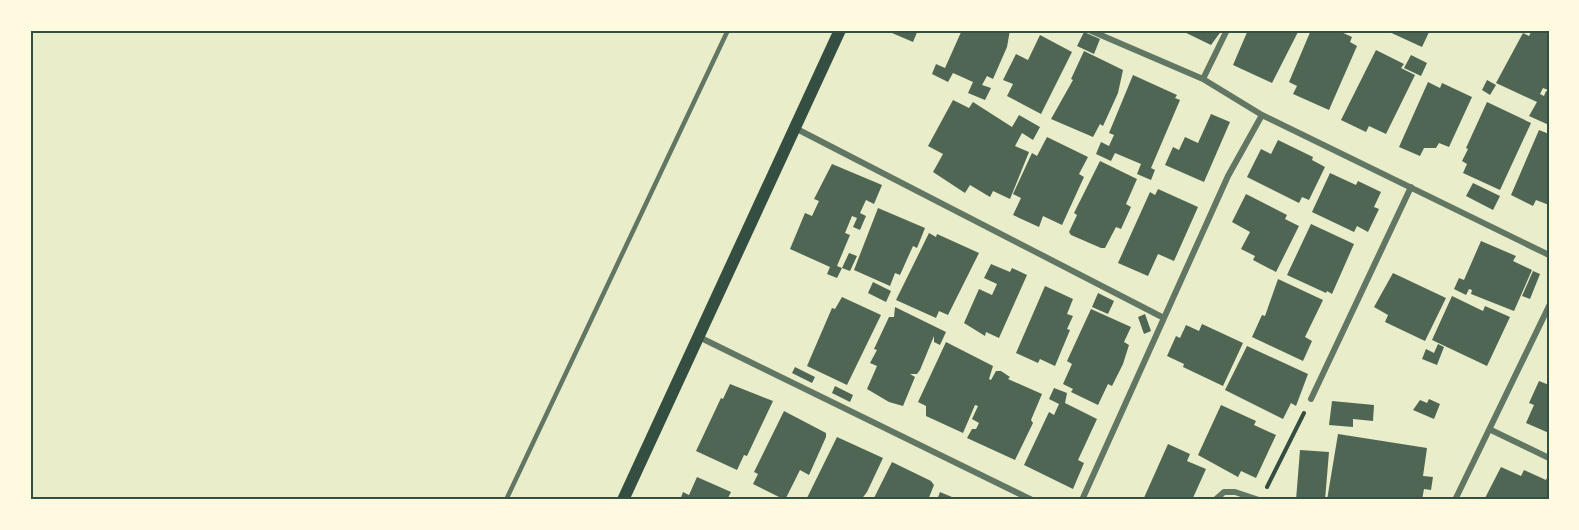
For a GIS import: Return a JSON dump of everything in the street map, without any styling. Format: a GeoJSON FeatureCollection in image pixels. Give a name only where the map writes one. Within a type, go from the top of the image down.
{"type":"FeatureCollection","features":[{"type":"Feature","properties":{"kind":"main road"},"geometry":{"type":"LineString","coordinates":[[623,500],[840,30]]}},
{"type":"Feature","properties":{"kind":"street"},"geometry":{"type":"LineString","coordinates":[[1089,30],[1203,80],[1262,116],[1549,255]]}},
{"type":"Feature","properties":{"kind":"street"},"geometry":{"type":"LineString","coordinates":[[1203,80],[1227,30]]}},
{"type":"Feature","properties":{"kind":"street"},"geometry":{"type":"LineString","coordinates":[[1082,500],[1227,176],[1262,116]]}},
{"type":"Feature","properties":{"kind":"street"},"geometry":{"type":"LineString","coordinates":[[795,128],[1162,317]]}},
{"type":"Feature","properties":{"kind":"street"},"geometry":{"type":"LineString","coordinates":[[1311,399],[1411,187]]}},
{"type":"Feature","properties":{"kind":"street"},"geometry":{"type":"LineString","coordinates":[[1455,500],[1491,430],[1549,306]]}},
{"type":"Feature","properties":{"kind":"street"},"geometry":{"type":"LineString","coordinates":[[699,337],[1032,500]]}},
{"type":"Feature","properties":{"kind":"street"},"geometry":{"type":"LineString","coordinates":[[1491,430],[1549,458]]}},
{"type":"Feature","properties":{"kind":"street"},"geometry":{"type":"LineString","coordinates":[[1215,500],[1224,492],[1235,492],[1259,500]]}},
{"type":"Feature","properties":{"kind":"lane"},"geometry":{"type":"LineString","coordinates":[[506,500],[728,30]]}},
{"type":"Feature","properties":{"kind":"path"},"geometry":{"type":"LineString","coordinates":[[1265,490],[1311,399]]}},
{"type":"Feature","properties":{"kind":"building"},"geometry":{"type":"Polygon","coordinates":[[[885,30],[918,30],[913,42],[885,30]]]}},
{"type":"Feature","properties":{"kind":"building"},"geometry":{"type":"Polygon","coordinates":[[[962,30],[1010,30],[1007,47],[993,79],[987,76],[982,85],[991,88],[985,100],[968,93],[973,82],[953,73],[948,82],[932,74],[936,64],[945,68],[962,30]]]}},
{"type":"Feature","properties":{"kind":"building"},"geometry":{"type":"Polygon","coordinates":[[[1180,30],[1222,30],[1211,45],[1180,30]]]}},
{"type":"Feature","properties":{"kind":"building"},"geometry":{"type":"Polygon","coordinates":[[[1248,30],[1299,30],[1272,83],[1233,65],[1248,30]]]}},
{"type":"Feature","properties":{"kind":"building"},"geometry":{"type":"Polygon","coordinates":[[[1311,30],[1337,30],[1352,37],[1350,42],[1357,46],[1329,110],[1293,94],[1297,86],[1289,82],[1311,30]]]}},
{"type":"Feature","properties":{"kind":"building"},"geometry":{"type":"Polygon","coordinates":[[[1385,30],[1430,30],[1422,47],[1385,30]]]}},
{"type":"Feature","properties":{"kind":"building"},"geometry":{"type":"Polygon","coordinates":[[[1532,30],[1549,30],[1549,88],[1548,90],[1543,88],[1540,94],[1544,96],[1546,91],[1549,93],[1549,125],[1529,116],[1537,102],[1496,83],[1523,33],[1529,36],[1532,30]]]}},
{"type":"Feature","properties":{"kind":"building"},"geometry":{"type":"Polygon","coordinates":[[[1084,32],[1100,39],[1094,54],[1077,46],[1084,32]]]}},
{"type":"Feature","properties":{"kind":"building"},"geometry":{"type":"Polygon","coordinates":[[[1040,35],[1072,52],[1041,114],[1007,96],[1013,84],[1003,80],[1016,54],[1028,60],[1040,35]]]}},
{"type":"Feature","properties":{"kind":"building"},"geometry":{"type":"Polygon","coordinates":[[[1376,50],[1404,64],[1401,68],[1415,75],[1386,134],[1369,126],[1366,132],[1341,120],[1376,50]]]}},
{"type":"Feature","properties":{"kind":"building"},"geometry":{"type":"Polygon","coordinates":[[[1084,51],[1123,70],[1118,93],[1103,126],[1100,124],[1093,137],[1051,119],[1073,80],[1071,79],[1084,51]]]}},
{"type":"Feature","properties":{"kind":"building"},"geometry":{"type":"Polygon","coordinates":[[[1411,55],[1427,63],[1421,76],[1404,68],[1411,55]]]}},
{"type":"Feature","properties":{"kind":"building"},"geometry":{"type":"Polygon","coordinates":[[[1133,75],[1177,95],[1175,98],[1180,100],[1151,168],[1155,170],[1151,180],[1137,174],[1141,164],[1115,153],[1111,161],[1096,154],[1101,142],[1109,146],[1114,135],[1109,133],[1133,75]]]}},
{"type":"Feature","properties":{"kind":"building"},"geometry":{"type":"Polygon","coordinates":[[[1487,80],[1496,85],[1490,95],[1482,90],[1487,80]]]}},
{"type":"Feature","properties":{"kind":"building"},"geometry":{"type":"Polygon","coordinates":[[[1428,82],[1440,88],[1442,83],[1472,97],[1449,147],[1439,143],[1436,148],[1424,148],[1420,156],[1399,147],[1428,82]]]}},
{"type":"Feature","properties":{"kind":"building"},"geometry":{"type":"Polygon","coordinates":[[[953,100],[969,108],[973,102],[1012,127],[1019,115],[1040,127],[1033,140],[1022,133],[1015,146],[1029,152],[1010,199],[993,191],[990,197],[970,185],[965,193],[933,172],[943,154],[928,146],[953,100]]]}},
{"type":"Feature","properties":{"kind":"building"},"geometry":{"type":"Polygon","coordinates":[[[1487,102],[1531,123],[1500,190],[1463,173],[1467,164],[1462,161],[1468,149],[1466,148],[1487,102]]]}},
{"type":"Feature","properties":{"kind":"building"},"geometry":{"type":"Polygon","coordinates":[[[1211,114],[1230,122],[1204,182],[1165,165],[1173,147],[1179,150],[1185,137],[1198,143],[1211,114]]]}},
{"type":"Feature","properties":{"kind":"building"},"geometry":{"type":"Polygon","coordinates":[[[1539,130],[1549,134],[1549,205],[1536,200],[1533,206],[1511,195],[1539,130]]]}},
{"type":"Feature","properties":{"kind":"building"},"geometry":{"type":"Polygon","coordinates":[[[1047,137],[1088,157],[1079,174],[1084,177],[1062,225],[1043,216],[1039,227],[1013,215],[1021,198],[1013,194],[1032,153],[1037,156],[1047,137]]]}},
{"type":"Feature","properties":{"kind":"building"},"geometry":{"type":"Polygon","coordinates":[[[1278,140],[1313,157],[1312,160],[1325,167],[1309,200],[1302,197],[1299,203],[1247,177],[1261,149],[1271,154],[1278,140]]]}},
{"type":"Feature","properties":{"kind":"building"},"geometry":{"type":"Polygon","coordinates":[[[1100,161],[1137,179],[1126,204],[1131,207],[1121,229],[1116,227],[1105,248],[1071,235],[1069,232],[1077,215],[1074,213],[1100,161]]]}},
{"type":"Feature","properties":{"kind":"building"},"geometry":{"type":"Polygon","coordinates":[[[832,164],[882,185],[874,204],[866,200],[860,213],[866,216],[860,230],[853,227],[857,218],[852,216],[845,233],[850,235],[837,266],[842,268],[837,278],[827,274],[830,267],[790,249],[805,213],[812,216],[819,201],[814,199],[832,164]]]}},
{"type":"Feature","properties":{"kind":"building"},"geometry":{"type":"Polygon","coordinates":[[[1330,173],[1356,185],[1358,181],[1381,192],[1374,207],[1379,209],[1368,232],[1357,226],[1354,232],[1312,212],[1330,173]]]}},
{"type":"Feature","properties":{"kind":"building"},"geometry":{"type":"Polygon","coordinates":[[[1473,183],[1500,196],[1493,210],[1466,196],[1473,183]]]}},
{"type":"Feature","properties":{"kind":"building"},"geometry":{"type":"Polygon","coordinates":[[[1158,189],[1198,207],[1174,261],[1158,254],[1148,276],[1118,263],[1150,192],[1155,195],[1158,189]]]}},
{"type":"Feature","properties":{"kind":"building"},"geometry":{"type":"Polygon","coordinates":[[[1246,194],[1287,215],[1285,219],[1299,226],[1276,272],[1253,260],[1255,256],[1241,249],[1250,232],[1232,222],[1246,194]]]}},
{"type":"Feature","properties":{"kind":"building"},"geometry":{"type":"Polygon","coordinates":[[[878,208],[925,228],[917,248],[913,246],[900,275],[895,273],[890,286],[854,270],[878,208]]]}},
{"type":"Feature","properties":{"kind":"building"},"geometry":{"type":"Polygon","coordinates":[[[1311,224],[1354,244],[1332,294],[1287,275],[1311,224]]]}},
{"type":"Feature","properties":{"kind":"building"},"geometry":{"type":"Polygon","coordinates":[[[929,233],[936,237],[937,234],[979,253],[948,315],[939,311],[936,318],[896,300],[929,233]]]}},
{"type":"Feature","properties":{"kind":"building"},"geometry":{"type":"Polygon","coordinates":[[[1481,241],[1516,256],[1513,261],[1532,270],[1514,311],[1471,294],[1472,290],[1469,289],[1466,295],[1454,289],[1459,278],[1464,280],[1481,241]]]}},
{"type":"Feature","properties":{"kind":"building"},"geometry":{"type":"Polygon","coordinates":[[[849,253],[857,256],[850,271],[842,268],[849,253]]]}},
{"type":"Feature","properties":{"kind":"building"},"geometry":{"type":"Polygon","coordinates":[[[991,264],[1010,272],[1012,268],[1027,275],[999,338],[986,332],[985,336],[964,323],[979,289],[992,295],[997,284],[984,278],[991,264]]]}},
{"type":"Feature","properties":{"kind":"building"},"geometry":{"type":"Polygon","coordinates":[[[1533,271],[1540,274],[1530,299],[1522,296],[1533,271]]]}},
{"type":"Feature","properties":{"kind":"building"},"geometry":{"type":"Polygon","coordinates":[[[1393,273],[1446,298],[1425,341],[1385,322],[1388,315],[1374,307],[1393,273]]]}},
{"type":"Feature","properties":{"kind":"building"},"geometry":{"type":"Polygon","coordinates":[[[1278,279],[1323,300],[1305,337],[1312,341],[1303,361],[1252,337],[1262,315],[1265,316],[1278,279]]]}},
{"type":"Feature","properties":{"kind":"building"},"geometry":{"type":"Polygon","coordinates":[[[873,282],[891,291],[886,302],[868,293],[873,282]]]}},
{"type":"Feature","properties":{"kind":"building"},"geometry":{"type":"Polygon","coordinates":[[[1045,286],[1073,299],[1067,314],[1073,316],[1067,329],[1070,330],[1055,366],[1040,359],[1038,363],[1016,353],[1045,286]]]}},
{"type":"Feature","properties":{"kind":"building"},"geometry":{"type":"Polygon","coordinates":[[[1098,293],[1114,301],[1108,314],[1092,307],[1098,293]]]}},
{"type":"Feature","properties":{"kind":"building"},"geometry":{"type":"Polygon","coordinates":[[[1452,296],[1483,311],[1485,306],[1510,317],[1487,366],[1432,340],[1452,296]]]}},
{"type":"Feature","properties":{"kind":"building"},"geometry":{"type":"Polygon","coordinates":[[[842,297],[881,315],[847,385],[807,366],[832,308],[835,309],[842,297]]]}},
{"type":"Feature","properties":{"kind":"building"},"geometry":{"type":"Polygon","coordinates":[[[895,307],[946,332],[940,345],[934,342],[934,336],[920,370],[917,374],[910,374],[915,377],[903,406],[889,402],[867,389],[877,366],[870,363],[877,350],[874,349],[889,317],[894,317],[895,307]]]}},
{"type":"Feature","properties":{"kind":"building"},"geometry":{"type":"Polygon","coordinates":[[[1091,309],[1131,327],[1124,342],[1129,345],[1123,364],[1112,386],[1108,384],[1098,405],[1071,392],[1073,389],[1063,384],[1072,364],[1067,361],[1091,309]]]}},
{"type":"Feature","properties":{"kind":"building"},"geometry":{"type":"Polygon","coordinates":[[[1145,314],[1151,331],[1144,334],[1138,317],[1145,314]]]}},
{"type":"Feature","properties":{"kind":"building"},"geometry":{"type":"Polygon","coordinates":[[[1202,324],[1243,343],[1223,386],[1183,367],[1184,364],[1167,356],[1176,336],[1180,338],[1186,325],[1199,331],[1202,324]]]}},
{"type":"Feature","properties":{"kind":"building"},"geometry":{"type":"Polygon","coordinates":[[[946,342],[993,366],[989,379],[991,380],[996,371],[1001,371],[1010,377],[1008,379],[1042,394],[1031,420],[1033,423],[1015,460],[967,438],[979,423],[972,419],[978,406],[975,405],[963,433],[926,416],[926,406],[918,402],[946,342]]]}},
{"type":"Feature","properties":{"kind":"building"},"geometry":{"type":"Polygon","coordinates":[[[1438,344],[1444,347],[1437,365],[1422,359],[1426,349],[1434,353],[1438,344]]]}},
{"type":"Feature","properties":{"kind":"building"},"geometry":{"type":"Polygon","coordinates":[[[1247,346],[1308,374],[1296,406],[1291,403],[1283,419],[1225,390],[1247,346]]]}},
{"type":"Feature","properties":{"kind":"building"},"geometry":{"type":"Polygon","coordinates":[[[795,367],[815,377],[812,383],[792,373],[795,367]]]}},
{"type":"Feature","properties":{"kind":"building"},"geometry":{"type":"Polygon","coordinates":[[[1539,381],[1549,385],[1549,433],[1526,423],[1534,405],[1529,403],[1539,381]]]}},
{"type":"Feature","properties":{"kind":"building"},"geometry":{"type":"Polygon","coordinates":[[[730,384],[773,401],[747,456],[744,455],[737,470],[696,451],[730,384]]]}},
{"type":"Feature","properties":{"kind":"building"},"geometry":{"type":"Polygon","coordinates":[[[835,386],[853,395],[850,402],[832,393],[835,386]]]}},
{"type":"Feature","properties":{"kind":"building"},"geometry":{"type":"Polygon","coordinates":[[[1054,388],[1067,393],[1065,403],[1097,419],[1078,460],[1084,463],[1073,489],[1024,465],[1049,412],[1054,415],[1059,404],[1049,399],[1054,388]]]}},
{"type":"Feature","properties":{"kind":"building"},"geometry":{"type":"Polygon","coordinates":[[[1429,399],[1440,404],[1434,419],[1413,410],[1420,400],[1427,403],[1429,399]]]}},
{"type":"Feature","properties":{"kind":"building"},"geometry":{"type":"Polygon","coordinates":[[[1332,401],[1374,405],[1373,421],[1353,419],[1353,427],[1329,425],[1332,401]]]}},
{"type":"Feature","properties":{"kind":"building"},"geometry":{"type":"Polygon","coordinates":[[[1221,405],[1256,421],[1254,425],[1276,435],[1256,478],[1241,471],[1238,477],[1198,455],[1221,405]]]}},
{"type":"Feature","properties":{"kind":"building"},"geometry":{"type":"Polygon","coordinates":[[[784,411],[826,433],[809,475],[800,470],[785,500],[753,484],[758,474],[754,472],[784,411]]]}},
{"type":"Feature","properties":{"kind":"building"},"geometry":{"type":"Polygon","coordinates":[[[1338,434],[1427,448],[1423,476],[1433,477],[1431,490],[1424,489],[1422,500],[1327,500],[1338,434]]]}},
{"type":"Feature","properties":{"kind":"building"},"geometry":{"type":"Polygon","coordinates":[[[837,437],[883,458],[867,492],[861,500],[806,500],[837,437]]]}},
{"type":"Feature","properties":{"kind":"building"},"geometry":{"type":"Polygon","coordinates":[[[1168,444],[1190,454],[1187,461],[1206,469],[1192,500],[1143,500],[1168,444]]]}},
{"type":"Feature","properties":{"kind":"building"},"geometry":{"type":"Polygon","coordinates":[[[1300,450],[1329,452],[1325,500],[1296,500],[1300,450]]]}},
{"type":"Feature","properties":{"kind":"building"},"geometry":{"type":"Polygon","coordinates":[[[892,462],[931,481],[934,485],[928,500],[873,500],[892,462]]]}},
{"type":"Feature","properties":{"kind":"building"},"geometry":{"type":"Polygon","coordinates":[[[1501,467],[1521,476],[1524,470],[1546,480],[1549,473],[1549,500],[1484,500],[1501,467]]]}},
{"type":"Feature","properties":{"kind":"building"},"geometry":{"type":"Polygon","coordinates":[[[697,477],[731,492],[727,500],[680,500],[683,492],[689,495],[697,477]]]}},
{"type":"Feature","properties":{"kind":"building"},"geometry":{"type":"Polygon","coordinates":[[[940,492],[959,500],[937,500],[940,492]]]}}]}
